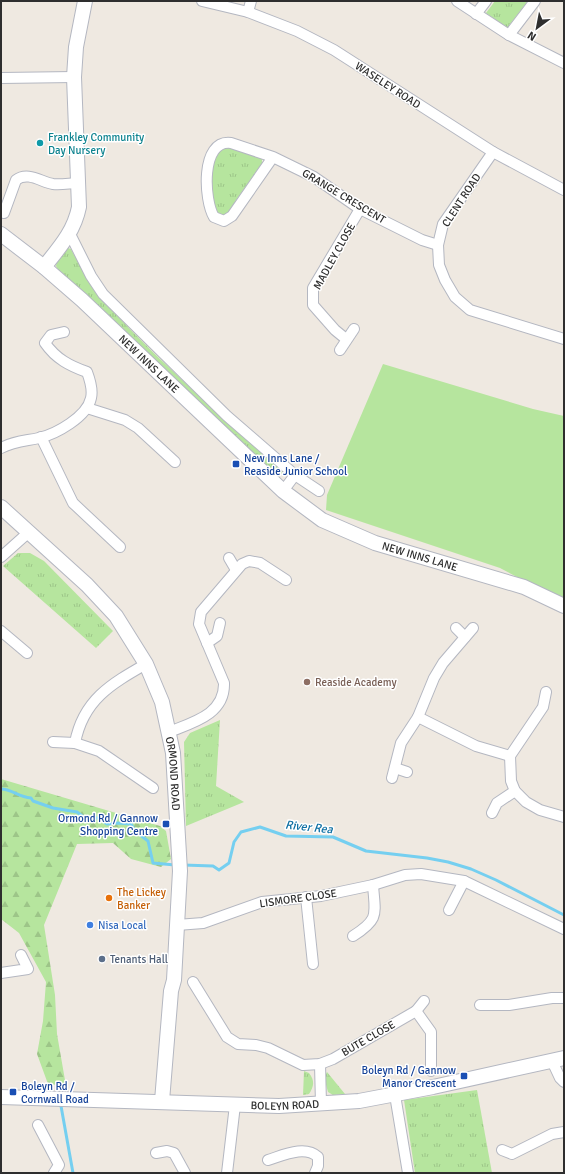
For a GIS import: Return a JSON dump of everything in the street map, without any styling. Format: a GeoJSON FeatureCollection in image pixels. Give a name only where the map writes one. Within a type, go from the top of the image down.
{"type":"FeatureCollection","features":[{"type":"Feature","properties":{"kind":"street"},"geometry":{"type":"LineString","coordinates":[[44,267],[70,234],[77,219],[79,207],[74,77],[76,47],[85,1]]}},
{"type":"Feature","properties":{"kind":"street","name":"WASELEY ROAD"},"geometry":{"type":"LineString","coordinates":[[202,1],[248,12],[297,31],[334,50],[493,152],[564,190]]}},
{"type":"Feature","properties":{"kind":"street"},"geometry":{"type":"LineString","coordinates":[[248,12],[251,1]]}},
{"type":"Feature","properties":{"kind":"street"},"geometry":{"type":"LineString","coordinates":[[457,1],[509,35],[564,63]]}},
{"type":"Feature","properties":{"kind":"street"},"geometry":{"type":"LineString","coordinates":[[476,14],[486,1]]}},
{"type":"Feature","properties":{"kind":"street"},"geometry":{"type":"LineString","coordinates":[[509,35],[535,1]]}},
{"type":"Feature","properties":{"kind":"street"},"geometry":{"type":"LineString","coordinates":[[1,78],[74,77]]}},
{"type":"Feature","properties":{"kind":"street","name":"GRANGE CRESCENT"},"geometry":{"type":"LineString","coordinates":[[273,157],[232,216],[224,221],[214,217],[210,208],[207,169],[215,148],[225,142],[273,157],[314,177],[360,209],[422,240],[438,245]]}},
{"type":"Feature","properties":{"kind":"street","name":"CLENT ROAD"},"geometry":{"type":"LineString","coordinates":[[493,152],[443,224],[438,245],[439,265],[445,280],[455,297],[470,310],[564,339]]}},
{"type":"Feature","properties":{"kind":"street"},"geometry":{"type":"LineString","coordinates":[[4,213],[16,180],[21,176],[26,176],[52,184],[79,183]]}},
{"type":"Feature","properties":{"kind":"street","name":"MADLEY CLOSE"},"geometry":{"type":"LineString","coordinates":[[346,339],[335,330],[313,305],[313,288],[360,209]]}},
{"type":"Feature","properties":{"kind":"street","name":"NEW INNS LANE"},"geometry":{"type":"LineString","coordinates":[[1,234],[44,267],[82,300],[283,491],[322,520],[375,543],[524,587],[564,606]]}},
{"type":"Feature","properties":{"kind":"street","name":"NEW INNS LANE"},"geometry":{"type":"LineString","coordinates":[[70,234],[91,276],[103,294],[227,416],[295,475],[319,491]]}},
{"type":"Feature","properties":{"kind":"street"},"geometry":{"type":"LineString","coordinates":[[340,350],[354,329]]}},
{"type":"Feature","properties":{"kind":"street"},"geometry":{"type":"LineString","coordinates":[[1,448],[12,442],[41,438],[59,430],[80,417],[87,408],[91,398],[91,383],[87,372],[71,366],[60,359],[45,343],[51,335],[64,332]]}},
{"type":"Feature","properties":{"kind":"street"},"geometry":{"type":"LineString","coordinates":[[87,408],[124,420],[138,428],[175,462]]}},
{"type":"Feature","properties":{"kind":"street"},"geometry":{"type":"LineString","coordinates":[[41,438],[73,503],[120,547]]}},
{"type":"Feature","properties":{"kind":"street"},"geometry":{"type":"LineString","coordinates":[[283,491],[295,475]]}},
{"type":"Feature","properties":{"kind":"street","name":"ORMOND ROAD"},"geometry":{"type":"LineString","coordinates":[[1,507],[87,585],[116,616],[146,664],[162,702],[169,732],[175,778],[180,871],[178,925],[162,1101]]}},
{"type":"Feature","properties":{"kind":"street"},"geometry":{"type":"LineString","coordinates":[[1,557],[29,532]]}},
{"type":"Feature","properties":{"kind":"street"},"geometry":{"type":"LineString","coordinates":[[229,558],[236,570]]}},
{"type":"Feature","properties":{"kind":"street"},"geometry":{"type":"LineString","coordinates":[[169,732],[215,710],[222,700],[224,683],[199,624],[201,612],[209,601],[228,582],[242,564],[255,561],[286,580]]}},
{"type":"Feature","properties":{"kind":"street"},"geometry":{"type":"LineString","coordinates":[[208,643],[217,636],[220,623]]}},
{"type":"Feature","properties":{"kind":"street"},"geometry":{"type":"LineString","coordinates":[[456,628],[465,637]]}},
{"type":"Feature","properties":{"kind":"street"},"geometry":{"type":"LineString","coordinates":[[406,772],[393,773],[401,743],[418,717],[434,678],[442,663],[473,628]]}},
{"type":"Feature","properties":{"kind":"street"},"geometry":{"type":"LineString","coordinates":[[1,631],[27,653]]}},
{"type":"Feature","properties":{"kind":"street"},"geometry":{"type":"LineString","coordinates":[[75,743],[83,714],[107,689],[146,664]]}},
{"type":"Feature","properties":{"kind":"street"},"geometry":{"type":"LineString","coordinates":[[546,692],[543,707],[510,756],[511,781],[515,791],[526,802],[540,810],[564,816]]}},
{"type":"Feature","properties":{"kind":"street"},"geometry":{"type":"LineString","coordinates":[[418,717],[476,746],[510,756]]}},
{"type":"Feature","properties":{"kind":"street"},"geometry":{"type":"LineString","coordinates":[[53,742],[75,743],[99,752],[153,788]]}},
{"type":"Feature","properties":{"kind":"street"},"geometry":{"type":"LineString","coordinates":[[492,813],[497,803],[515,791]]}},
{"type":"Feature","properties":{"kind":"street","name":"LISMORE CLOSE"},"geometry":{"type":"LineString","coordinates":[[178,925],[203,923],[262,902],[306,897],[373,885],[405,874],[421,874],[464,881],[564,929]]}},
{"type":"Feature","properties":{"kind":"street"},"geometry":{"type":"LineString","coordinates":[[449,910],[464,881]]}},
{"type":"Feature","properties":{"kind":"street"},"geometry":{"type":"LineString","coordinates":[[353,936],[368,927],[376,915],[373,885]]}},
{"type":"Feature","properties":{"kind":"street"},"geometry":{"type":"LineString","coordinates":[[306,897],[313,964]]}},
{"type":"Feature","properties":{"kind":"street"},"geometry":{"type":"LineString","coordinates":[[1,973],[28,969],[21,955]]}},
{"type":"Feature","properties":{"kind":"street"},"geometry":{"type":"LineString","coordinates":[[193,982],[227,1037],[233,1041],[243,1046],[256,1045],[268,1048],[303,1065],[320,1064],[322,1104]]}},
{"type":"Feature","properties":{"kind":"street"},"geometry":{"type":"LineString","coordinates":[[480,1005],[509,1005],[552,998],[564,998]]}},
{"type":"Feature","properties":{"kind":"street","name":"BUTE CLOSE"},"geometry":{"type":"LineString","coordinates":[[320,1064],[416,1011],[424,1001]]}},
{"type":"Feature","properties":{"kind":"street"},"geometry":{"type":"LineString","coordinates":[[416,1011],[431,1032],[431,1071]]}},
{"type":"Feature","properties":{"kind":"street"},"geometry":{"type":"LineString","coordinates":[[558,1059],[560,1078],[564,1082]]}},
{"type":"Feature","properties":{"kind":"street","name":"BOLEYN ROAD"},"geometry":{"type":"LineString","coordinates":[[1,1097],[235,1104],[322,1104],[395,1095],[558,1059]]}},
{"type":"Feature","properties":{"kind":"street"},"geometry":{"type":"LineString","coordinates":[[395,1095],[408,1173]]}},
{"type":"Feature","properties":{"kind":"street"},"geometry":{"type":"LineString","coordinates":[[227,1173],[235,1104]]}},
{"type":"Feature","properties":{"kind":"street"},"geometry":{"type":"LineString","coordinates":[[38,1125],[59,1165],[54,1173]]}},
{"type":"Feature","properties":{"kind":"street"},"geometry":{"type":"LineString","coordinates":[[502,1150],[512,1154],[552,1134],[564,1132]]}},
{"type":"Feature","properties":{"kind":"street"},"geometry":{"type":"LineString","coordinates":[[268,1160],[302,1150],[313,1152],[318,1157],[318,1166],[315,1173]]}},
{"type":"Feature","properties":{"kind":"street"},"geometry":{"type":"LineString","coordinates":[[156,1153],[168,1151],[174,1153],[185,1173]]}},
{"type":"Feature","properties":{"kind":"green space"},"geometry":{"type":"Polygon","coordinates":[[[495,1],[528,1],[507,28],[486,13],[495,1]]]}},
{"type":"Feature","properties":{"kind":"green space"},"geometry":{"type":"Polygon","coordinates":[[[227,147],[262,158],[262,164],[236,200],[229,215],[223,218],[215,211],[210,170],[215,153],[227,147]]]}},
{"type":"Feature","properties":{"kind":"green space"},"geometry":{"type":"Polygon","coordinates":[[[68,248],[71,249],[80,266],[100,295],[122,320],[191,388],[284,470],[279,477],[274,477],[60,273],[56,266],[59,258],[68,248]]]}},
{"type":"Feature","properties":{"kind":"green space"},"geometry":{"type":"Polygon","coordinates":[[[383,364],[533,409],[564,416],[564,602],[500,568],[326,510],[327,495],[383,364]]]}},
{"type":"Feature","properties":{"kind":"green space"},"geometry":{"type":"Polygon","coordinates":[[[18,553],[30,553],[44,561],[113,631],[96,648],[3,566],[18,553]]]}},
{"type":"Feature","properties":{"kind":"green space"},"geometry":{"type":"Polygon","coordinates":[[[220,720],[216,786],[244,802],[186,826],[184,742],[190,733],[220,720]]]}},
{"type":"Feature","properties":{"kind":"green space"},"geometry":{"type":"Polygon","coordinates":[[[1,779],[160,826],[166,831],[171,859],[161,867],[131,859],[113,843],[77,844],[44,925],[55,995],[57,1034],[66,1086],[48,1084],[37,1054],[43,1021],[46,982],[19,933],[1,919],[1,779]]]}},
{"type":"Feature","properties":{"kind":"green space"},"geometry":{"type":"Polygon","coordinates":[[[304,1071],[309,1073],[313,1084],[309,1094],[303,1095],[304,1071]]]}},
{"type":"Feature","properties":{"kind":"green space"},"geometry":{"type":"Polygon","coordinates":[[[327,1072],[345,1094],[333,1095],[328,1092],[324,1077],[327,1072]]]}},
{"type":"Feature","properties":{"kind":"green space"},"geometry":{"type":"Polygon","coordinates":[[[477,1090],[492,1173],[415,1173],[404,1100],[477,1090]]]}},
{"type":"Feature","properties":{"kind":"waterway","name":"River Rea"},"geometry":{"type":"LineString","coordinates":[[1,789],[31,798],[33,801],[53,808],[77,812],[85,818],[99,818],[107,824],[131,824],[135,831],[148,841],[153,863],[175,865]]}},
{"type":"Feature","properties":{"kind":"waterway","name":"River Rea"},"geometry":{"type":"LineString","coordinates":[[183,865],[213,866],[219,870],[229,863],[234,842],[241,832],[260,827],[286,836],[333,837],[366,851],[448,862],[471,869],[496,880],[564,915]]}},
{"type":"Feature","properties":{"kind":"waterway"},"geometry":{"type":"LineString","coordinates":[[61,1106],[73,1173]]}},
{"type":"Feature","properties":{"kind":"place","name":"Frankley Community Day Nursery"},"geometry":{"type":"Point","coordinates":[40,143]}},
{"type":"Feature","properties":{"kind":"place","name":"New Inns Lane / Reaside Junior School"},"geometry":{"type":"Point","coordinates":[236,464]}},
{"type":"Feature","properties":{"kind":"place","name":"Reaside Academy"},"geometry":{"type":"Point","coordinates":[307,682]}},
{"type":"Feature","properties":{"kind":"place","name":"Ormond Rd / Gannow Shopping Centre"},"geometry":{"type":"Point","coordinates":[166,824]}},
{"type":"Feature","properties":{"kind":"place","name":"The Lickey Banker"},"geometry":{"type":"Point","coordinates":[109,898]}},
{"type":"Feature","properties":{"kind":"place","name":"Nisa Local"},"geometry":{"type":"Point","coordinates":[90,925]}},
{"type":"Feature","properties":{"kind":"place","name":"Tenants Hall"},"geometry":{"type":"Point","coordinates":[102,959]}},
{"type":"Feature","properties":{"kind":"place","name":"Boleyn Rd / Gannow Manor Crescent"},"geometry":{"type":"Point","coordinates":[464,1076]}},
{"type":"Feature","properties":{"kind":"place","name":"Boleyn Rd / Cornwall Road"},"geometry":{"type":"Point","coordinates":[13,1092]}}]}
